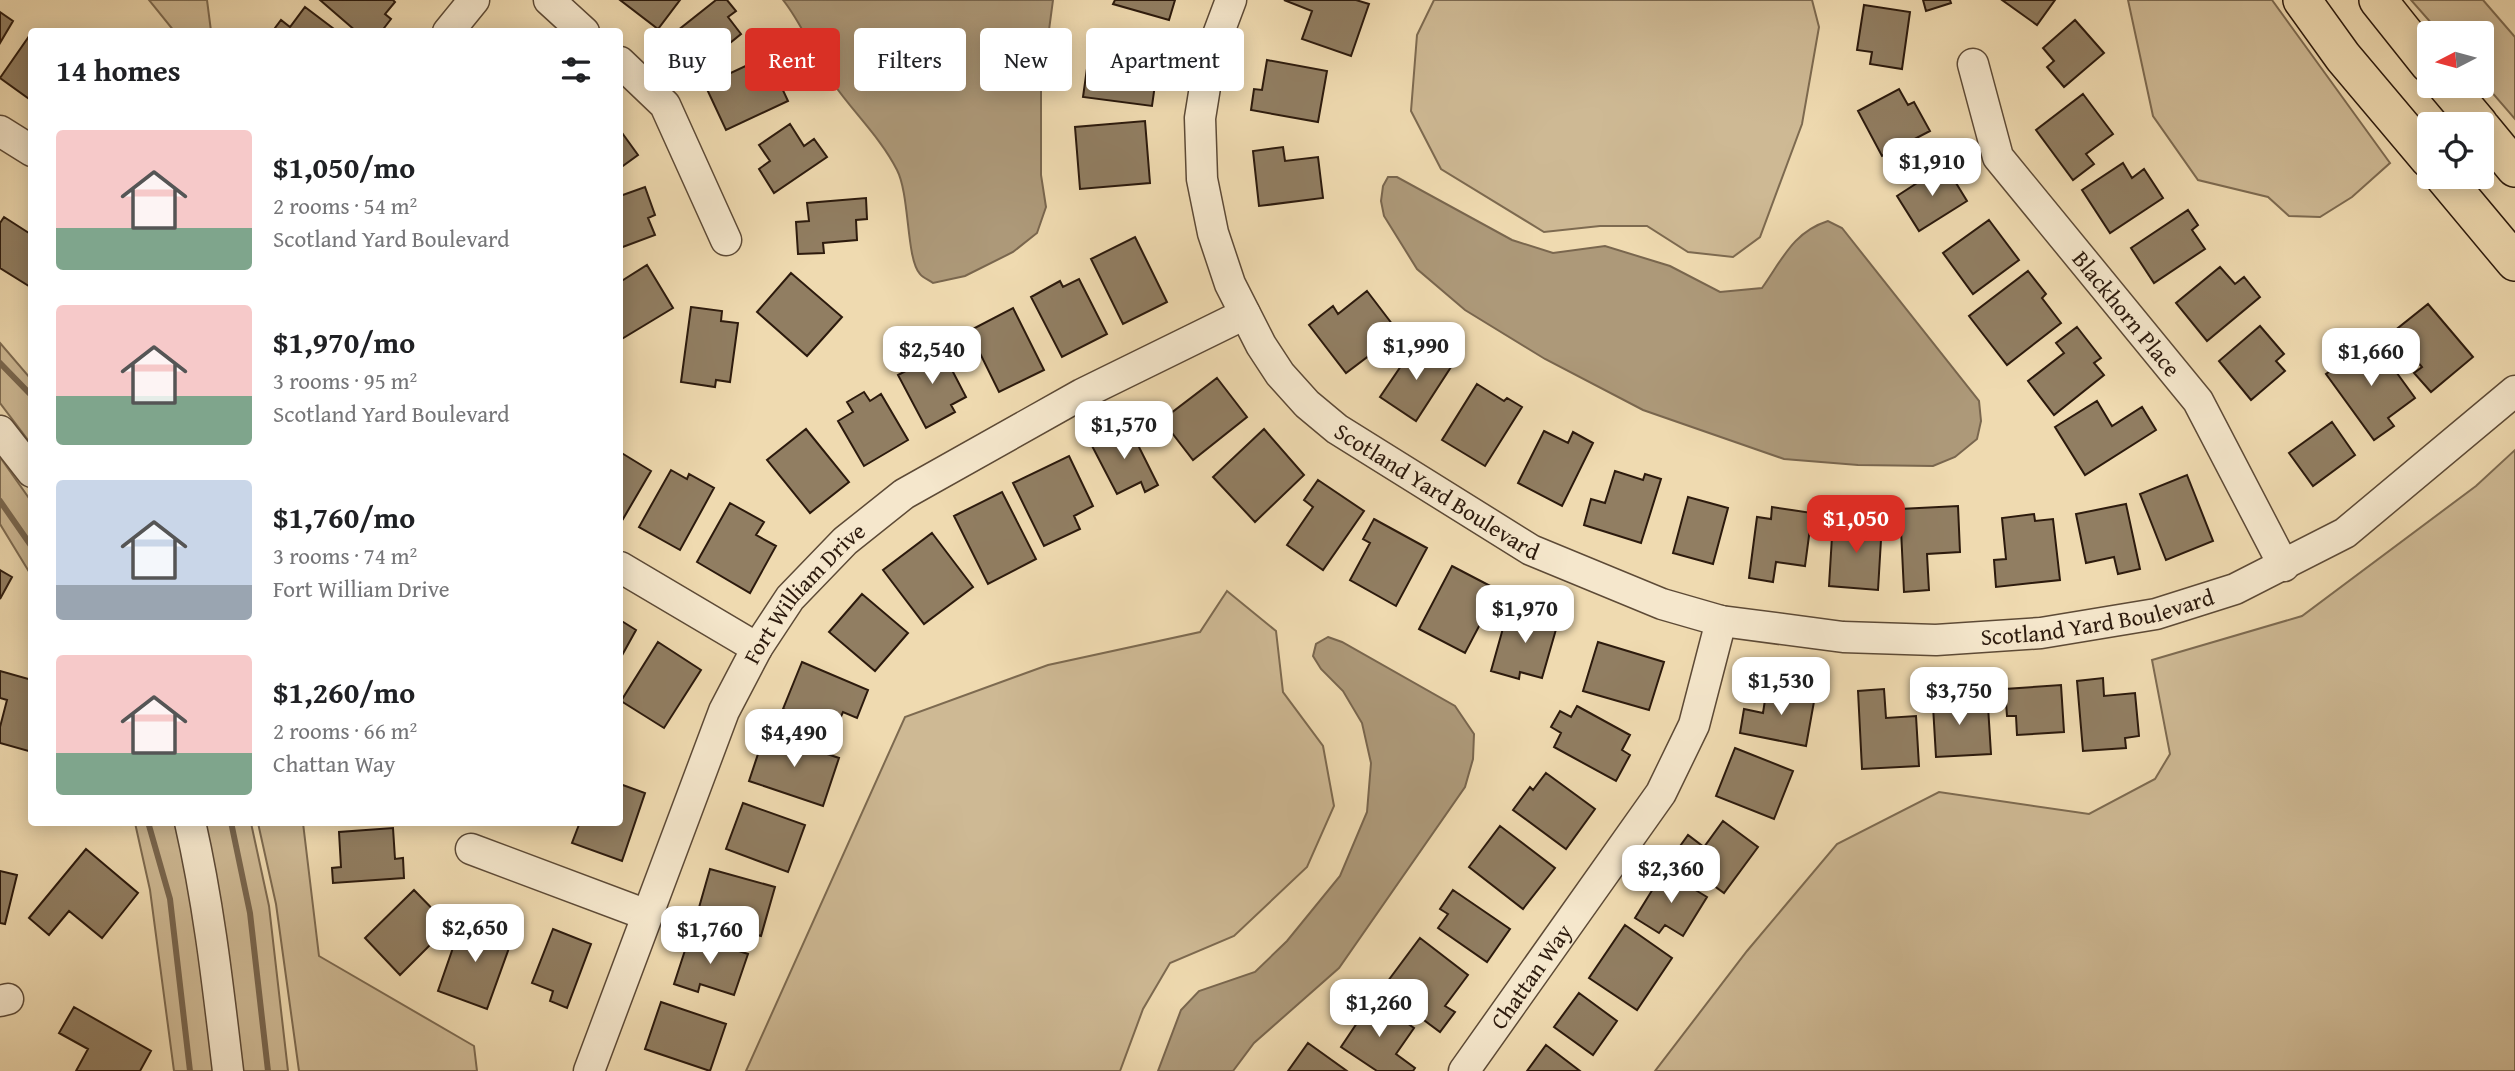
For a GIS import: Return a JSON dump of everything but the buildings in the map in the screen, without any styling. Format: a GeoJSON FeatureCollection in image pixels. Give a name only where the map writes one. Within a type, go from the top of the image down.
{"type":"FeatureCollection","features":[{"type":"Feature","properties":{"kind":"main road"},"geometry":{"type":"LineString","coordinates":[[2302,0],[2343,57],[2417,145]]}},
{"type":"Feature","properties":{"kind":"main road"},"geometry":{"type":"LineString","coordinates":[[2378,0],[2417,49]]}},
{"type":"Feature","properties":{"kind":"main road"},"geometry":{"type":"LineString","coordinates":[[2457,98],[2468,112]]}},
{"type":"Feature","properties":{"kind":"main road"},"geometry":{"type":"LineString","coordinates":[[2494,143],[2515,168]]}},
{"type":"Feature","properties":{"kind":"main road"},"geometry":{"type":"LineString","coordinates":[[2454,189],[2515,262]]}},
{"type":"Feature","properties":{"kind":"street"},"geometry":{"type":"LineString","coordinates":[[452,28],[474,0]]}},
{"type":"Feature","properties":{"kind":"street"},"geometry":{"type":"LineString","coordinates":[[549,0],[580,28]]}},
{"type":"Feature","properties":{"kind":"street","name":"Scotland Yard Boulevard"},"geometry":{"type":"LineString","coordinates":[[1231,0],[1210,55],[1200,118],[1202,179],[1213,233],[1230,284],[1280,374],[1307,404],[1337,429],[1531,550],[1651,600],[1721,621],[1843,637],[1896,639],[1936,640],[2041,633],[2156,614],[2235,589],[2345,533],[2515,391]]}},
{"type":"Feature","properties":{"kind":"street","name":"Blackhorn Place"},"geometry":{"type":"LineString","coordinates":[[1973,64],[1998,157],[2198,401],[2284,566]]}},
{"type":"Feature","properties":{"kind":"street"},"geometry":{"type":"LineString","coordinates":[[623,65],[665,105],[726,240]]}},
{"type":"Feature","properties":{"kind":"street"},"geometry":{"type":"LineString","coordinates":[[0,131],[28,149]]}},
{"type":"Feature","properties":{"kind":"street","name":"Fort William Drive"},"geometry":{"type":"LineString","coordinates":[[589,1071],[724,711],[757,648],[790,598],[845,541],[904,494],[1082,394],[1245,314]]}},
{"type":"Feature","properties":{"kind":"street"},"geometry":{"type":"LineString","coordinates":[[0,431],[28,467]]}},
{"type":"Feature","properties":{"kind":"street"},"geometry":{"type":"LineString","coordinates":[[623,569],[757,648]]}},
{"type":"Feature","properties":{"kind":"street","name":"Chattan Way"},"geometry":{"type":"LineString","coordinates":[[1464,1071],[1661,793],[1694,725],[1721,621]]}},
{"type":"Feature","properties":{"kind":"street"},"geometry":{"type":"LineString","coordinates":[[191,826],[215,957],[228,1071]]}},
{"type":"Feature","properties":{"kind":"street"},"geometry":{"type":"LineString","coordinates":[[471,849],[647,915]]}},
{"type":"Feature","properties":{"kind":"shaded area"},"geometry":{"type":"Polygon","coordinates":[[[149,0],[207,0],[211,28],[172,28],[149,0]]]}},
{"type":"Feature","properties":{"kind":"shaded area"},"geometry":{"type":"Polygon","coordinates":[[[783,0],[1053,0],[1049,28],[980,28],[980,91],[1041,91],[1041,175],[1046,207],[1037,233],[1013,252],[965,276],[933,283],[921,275],[912,255],[904,195],[897,170],[883,147],[839,91],[840,28],[801,28],[783,0]]]}},
{"type":"Feature","properties":{"kind":"shaded area"},"geometry":{"type":"Polygon","coordinates":[[[1434,0],[1812,0],[1819,27],[1802,124],[1760,237],[1733,257],[1688,252],[1647,226],[1600,226],[1544,232],[1441,169],[1411,111],[1417,35],[1434,0]]]}},
{"type":"Feature","properties":{"kind":"shaded area"},"geometry":{"type":"Polygon","coordinates":[[[2128,0],[2272,0],[2390,163],[2352,197],[2320,217],[2289,216],[2268,197],[2198,180],[2153,116],[2128,0]]]}},
{"type":"Feature","properties":{"kind":"shaded area"},"geometry":{"type":"Polygon","coordinates":[[[2411,0],[2483,0],[2515,37],[2515,119],[2494,95],[2494,21],[2429,21],[2411,0]]]}},
{"type":"Feature","properties":{"kind":"shaded area"},"geometry":{"type":"Polygon","coordinates":[[[1388,177],[1397,177],[1512,240],[1553,253],[1605,246],[1670,266],[1720,292],[1762,288],[1782,257],[1797,240],[1806,232],[1828,221],[1842,228],[1979,401],[1981,421],[1977,439],[1955,457],[1933,466],[1858,465],[1784,459],[1643,410],[1545,359],[1465,310],[1417,269],[1384,216],[1381,201],[1383,186],[1388,177]]]}},
{"type":"Feature","properties":{"kind":"shaded area"},"geometry":{"type":"Polygon","coordinates":[[[0,343],[28,376],[28,440],[0,403],[0,343]]]}},
{"type":"Feature","properties":{"kind":"shaded area"},"geometry":{"type":"Polygon","coordinates":[[[2515,450],[2515,1071],[1655,1071],[1747,951],[1837,844],[1939,792],[2089,814],[2155,779],[2170,754],[2152,660],[2302,616],[2476,486],[2515,450]]]}},
{"type":"Feature","properties":{"kind":"shaded area"},"geometry":{"type":"Polygon","coordinates":[[[0,457],[28,497],[28,570],[0,524],[0,457]]]}},
{"type":"Feature","properties":{"kind":"shaded area"},"geometry":{"type":"Polygon","coordinates":[[[1227,591],[1276,631],[1283,692],[1323,746],[1334,806],[1307,867],[1234,936],[1170,963],[1143,1009],[1120,1071],[746,1071],[905,717],[1048,665],[1200,632],[1227,591]]]}},
{"type":"Feature","properties":{"kind":"shaded area"},"geometry":{"type":"Polygon","coordinates":[[[1328,637],[1342,642],[1455,706],[1474,734],[1473,759],[1465,787],[1339,968],[1254,1043],[1233,1071],[1158,1071],[1181,1010],[1199,991],[1255,972],[1287,941],[1340,876],[1367,812],[1371,763],[1362,723],[1343,691],[1321,669],[1313,656],[1316,644],[1328,637]]]}},
{"type":"Feature","properties":{"kind":"shaded area"},"geometry":{"type":"Polygon","coordinates":[[[136,826],[179,826],[189,876],[215,1071],[174,1071],[150,890],[136,826]]]}},
{"type":"Feature","properties":{"kind":"shaded area"},"geometry":{"type":"Polygon","coordinates":[[[200,826],[252,826],[269,906],[288,1071],[237,1071],[200,826]]]}},
{"type":"Feature","properties":{"kind":"shaded area"},"geometry":{"type":"Polygon","coordinates":[[[259,826],[303,826],[319,956],[474,1046],[477,1071],[299,1071],[276,904],[259,826]]]}},
{"type":"Feature","properties":{"kind":"waterway"},"geometry":{"type":"LineString","coordinates":[[0,363],[28,392]]}},
{"type":"Feature","properties":{"kind":"waterway"},"geometry":{"type":"LineString","coordinates":[[0,501],[28,541]]}},
{"type":"Feature","properties":{"kind":"waterway"},"geometry":{"type":"LineString","coordinates":[[149,826],[170,899],[190,1071]]}},
{"type":"Feature","properties":{"kind":"waterway"},"geometry":{"type":"LineString","coordinates":[[232,826],[250,913],[268,1071]]}}]}
